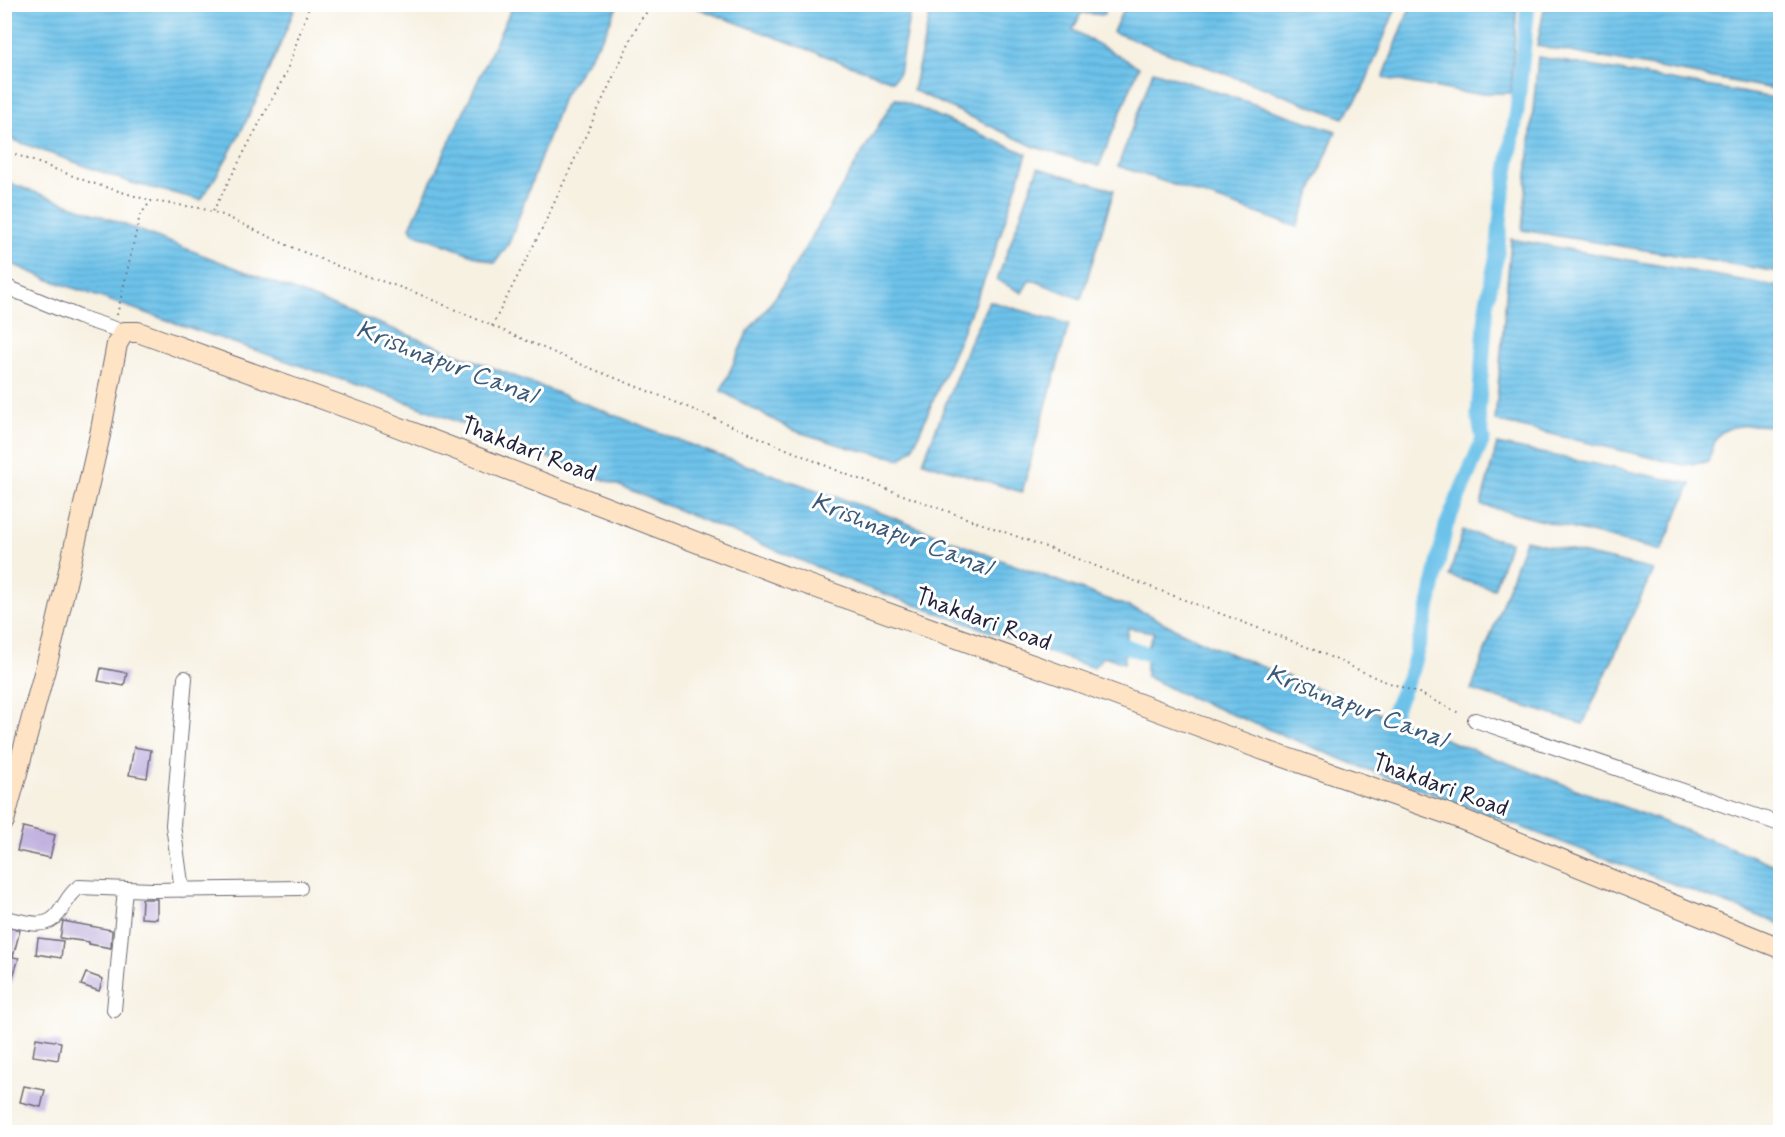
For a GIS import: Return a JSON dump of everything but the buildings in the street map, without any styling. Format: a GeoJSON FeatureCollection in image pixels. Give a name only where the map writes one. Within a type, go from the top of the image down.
{"type":"FeatureCollection","features":[{"type":"Feature","properties":{"kind":"street"},"geometry":{"type":"LineString","coordinates":[[4,286],[79,317],[124,332],[117,344],[100,435],[53,640],[4,821]]}},
{"type":"Feature","properties":{"kind":"street","name":"Thakdari Road"},"geometry":{"type":"LineString","coordinates":[[124,332],[138,332],[167,341],[368,415],[784,576],[1261,749],[1451,815],[1780,948]]}},
{"type":"Feature","properties":{"kind":"street"},"geometry":{"type":"LineString","coordinates":[[182,890],[173,825],[185,678]]}},
{"type":"Feature","properties":{"kind":"street"},"geometry":{"type":"LineString","coordinates":[[1475,720],[1780,824]]}},
{"type":"Feature","properties":{"kind":"street"},"geometry":{"type":"LineString","coordinates":[[4,918],[40,925],[52,920],[59,913],[69,894],[79,887],[182,890],[300,888]]}},
{"type":"Feature","properties":{"kind":"street"},"geometry":{"type":"LineString","coordinates":[[114,1010],[125,889]]}},
{"type":"Feature","properties":{"kind":"path"},"geometry":{"type":"LineString","coordinates":[[213,212],[286,73],[310,4]]}},
{"type":"Feature","properties":{"kind":"path"},"geometry":{"type":"LineString","coordinates":[[492,326],[542,229],[637,26],[644,15],[656,4]]}},
{"type":"Feature","properties":{"kind":"path"},"geometry":{"type":"LineString","coordinates":[[4,150],[89,182],[151,201],[213,212],[340,267],[414,292],[848,475],[1154,587],[1419,693],[1475,720]]}},
{"type":"Feature","properties":{"kind":"path"},"geometry":{"type":"LineString","coordinates":[[118,311],[140,215],[151,201]]}},
{"type":"Feature","properties":{"kind":"water"},"geometry":{"type":"Polygon","coordinates":[[[1125,4],[1397,5],[1363,89],[1344,118],[1113,32],[1125,4]]]}},
{"type":"Feature","properties":{"kind":"water"},"geometry":{"type":"Polygon","coordinates":[[[1545,4],[1780,5],[1780,90],[1537,46],[1545,4]]]}},
{"type":"Feature","properties":{"kind":"water"},"geometry":{"type":"Polygon","coordinates":[[[4,5],[296,5],[254,105],[216,177],[201,200],[132,183],[5,137],[4,5]]]}},
{"type":"Feature","properties":{"kind":"water"},"geometry":{"type":"Polygon","coordinates":[[[513,5],[618,5],[604,35],[564,95],[509,243],[495,263],[413,233],[410,227],[513,5]]]}},
{"type":"Feature","properties":{"kind":"water"},"geometry":{"type":"Polygon","coordinates":[[[689,5],[911,5],[899,73],[893,81],[689,5]]]}},
{"type":"Feature","properties":{"kind":"water"},"geometry":{"type":"Polygon","coordinates":[[[932,5],[1108,5],[1104,15],[1081,13],[1073,30],[1139,67],[1099,166],[1035,147],[913,90],[932,5]]]}},
{"type":"Feature","properties":{"kind":"water"},"geometry":{"type":"Polygon","coordinates":[[[1411,5],[1517,5],[1511,93],[1465,93],[1383,78],[1411,5]]]}},
{"type":"Feature","properties":{"kind":"water"},"geometry":{"type":"Polygon","coordinates":[[[1538,57],[1780,99],[1780,272],[1522,230],[1538,57]]]}},
{"type":"Feature","properties":{"kind":"water"},"geometry":{"type":"Polygon","coordinates":[[[1153,71],[1336,131],[1297,227],[1118,166],[1153,71]]]}},
{"type":"Feature","properties":{"kind":"water"},"geometry":{"type":"Polygon","coordinates":[[[895,98],[1027,154],[989,269],[913,448],[901,459],[850,448],[792,430],[721,391],[747,333],[777,295],[895,98]]]}},
{"type":"Feature","properties":{"kind":"water"},"geometry":{"type":"Polygon","coordinates":[[[1038,168],[1114,190],[1081,299],[1030,279],[1022,293],[997,280],[1038,168]]]}},
{"type":"Feature","properties":{"kind":"water"},"geometry":{"type":"Polygon","coordinates":[[[4,181],[110,219],[712,453],[876,511],[1148,614],[1192,637],[1261,666],[1780,867],[1780,924],[1361,767],[1175,691],[1146,676],[1146,652],[1154,632],[1128,628],[1124,663],[1104,656],[1093,668],[865,587],[615,484],[412,404],[47,279],[5,261],[4,181]]]}},
{"type":"Feature","properties":{"kind":"water"},"geometry":{"type":"Polygon","coordinates":[[[1511,239],[1780,287],[1780,426],[1747,425],[1730,428],[1718,436],[1708,462],[1683,465],[1495,421],[1511,239]]]}},
{"type":"Feature","properties":{"kind":"water"},"geometry":{"type":"Polygon","coordinates":[[[989,301],[1069,324],[1022,492],[923,462],[968,346],[989,301]]]}},
{"type":"Feature","properties":{"kind":"water"},"geometry":{"type":"Polygon","coordinates":[[[1497,444],[1691,484],[1661,551],[1481,505],[1497,444]]]}},
{"type":"Feature","properties":{"kind":"water"},"geometry":{"type":"Polygon","coordinates":[[[1463,531],[1510,542],[1494,589],[1449,576],[1463,531]]]}},
{"type":"Feature","properties":{"kind":"water"},"geometry":{"type":"Polygon","coordinates":[[[1525,540],[1653,570],[1583,724],[1471,690],[1525,540]]]}},
{"type":"Feature","properties":{"kind":"waterway"},"geometry":{"type":"LineString","coordinates":[[1391,718],[1412,669],[1429,606],[1446,526],[1483,439],[1478,415],[1487,301],[1497,255],[1502,202],[1517,111],[1528,4]]}},
{"type":"Feature","properties":{"kind":"waterway","name":"Krishnapur Canal"},"geometry":{"type":"LineString","coordinates":[[1107,639],[1164,660]]}}]}
